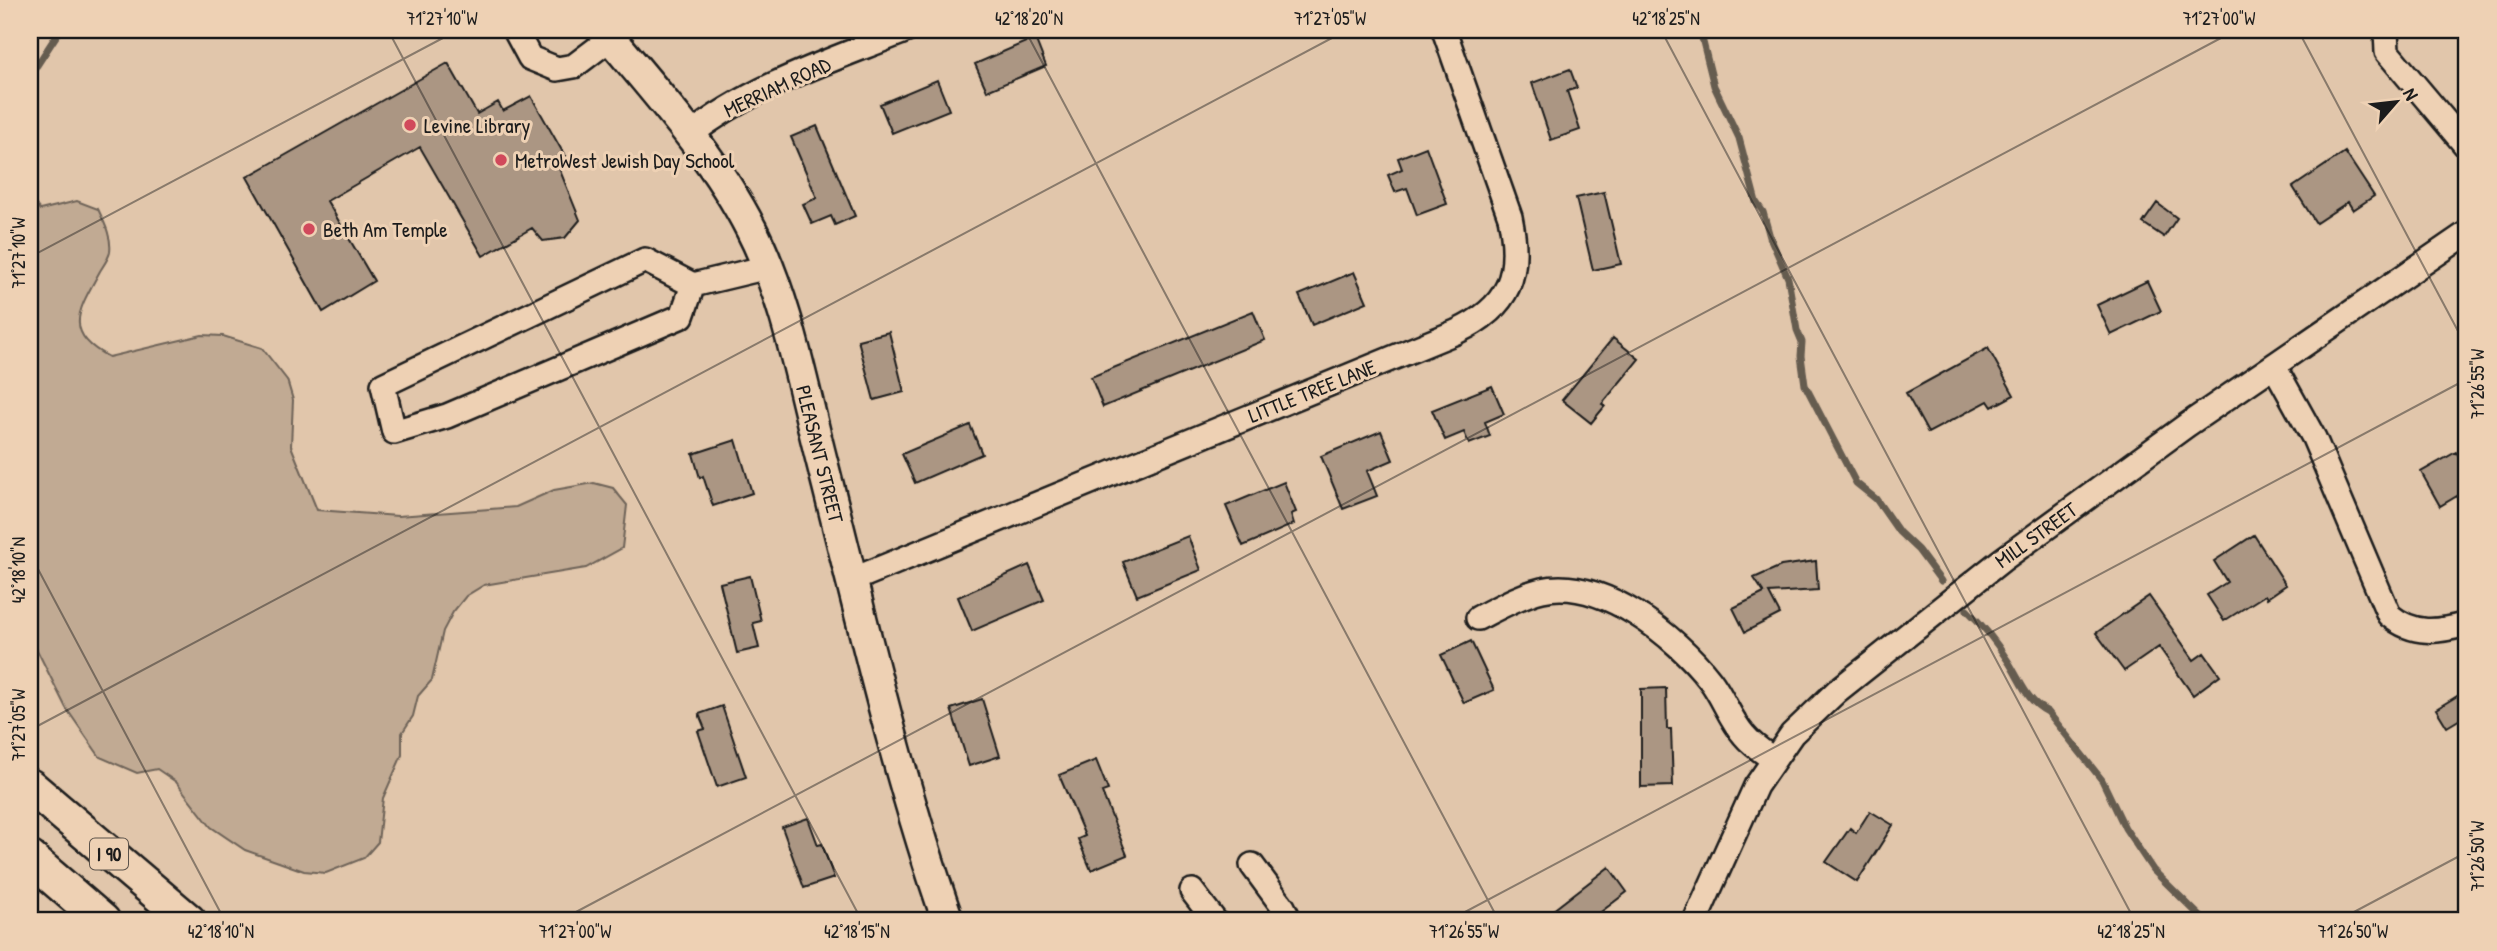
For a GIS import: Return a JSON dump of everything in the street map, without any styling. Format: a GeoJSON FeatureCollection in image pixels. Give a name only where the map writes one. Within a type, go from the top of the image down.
{"type":"FeatureCollection","features":[{"type":"Feature","properties":{"kind":"highway","name":"I 90"},"geometry":{"type":"LineString","coordinates":[[30,786],[189,921]]}},
{"type":"Feature","properties":{"kind":"highway","name":"I 90"},"geometry":{"type":"LineString","coordinates":[[30,858],[103,921]]}},
{"type":"Feature","properties":{"kind":"main road","name":"PLEASANT STREET"},"geometry":{"type":"LineString","coordinates":[[607,34],[690,135],[735,200],[768,267],[782,309],[908,794],[948,921]]}},
{"type":"Feature","properties":{"kind":"street"},"geometry":{"type":"LineString","coordinates":[[518,30],[516,32],[530,58],[557,69],[574,66],[607,34]]}},
{"type":"Feature","properties":{"kind":"street","name":"MERRIAM ROAD"},"geometry":{"type":"LineString","coordinates":[[690,135],[712,117],[758,91],[906,30]]}},
{"type":"Feature","properties":{"kind":"street","name":"LITTLE TREE LANE"},"geometry":{"type":"LineString","coordinates":[[852,580],[1456,332],[1491,312],[1503,297],[1512,278],[1516,258],[1515,238],[1444,30]]}},
{"type":"Feature","properties":{"kind":"street"},"geometry":{"type":"LineString","coordinates":[[2386,30],[2387,52],[2467,147]]}},
{"type":"Feature","properties":{"kind":"street","name":"MILL STREET"},"geometry":{"type":"LineString","coordinates":[[1695,921],[1756,786],[1773,759],[1799,727],[1837,691],[1952,598],[2187,425],[2467,233]]}},
{"type":"Feature","properties":{"kind":"street"},"geometry":{"type":"LineString","coordinates":[[692,285],[682,316],[447,416],[394,432],[383,385],[645,260],[692,285],[768,267]]}},
{"type":"Feature","properties":{"kind":"street"},"geometry":{"type":"LineString","coordinates":[[2274,366],[2314,439],[2389,615],[2413,629],[2429,633],[2467,624]]}},
{"type":"Feature","properties":{"kind":"street"},"geometry":{"type":"LineString","coordinates":[[1478,618],[1524,596],[1556,588],[1596,595],[1621,606],[1668,637],[1693,661],[1723,698],[1743,734],[1773,759]]}},
{"type":"Feature","properties":{"kind":"street"},"geometry":{"type":"LineString","coordinates":[[1252,865],[1283,906],[1290,921]]}},
{"type":"Feature","properties":{"kind":"street"},"geometry":{"type":"LineString","coordinates":[[1192,891],[1215,921]]}},
{"type":"Feature","properties":{"kind":"shaded area"},"geometry":{"type":"Polygon","coordinates":[[[30,197],[40,210],[77,201],[98,209],[105,224],[110,241],[109,254],[86,297],[79,319],[85,339],[94,348],[109,357],[202,335],[223,336],[262,348],[287,380],[293,400],[291,446],[317,510],[398,516],[516,507],[554,490],[594,483],[613,488],[627,505],[622,548],[586,568],[484,585],[466,596],[453,612],[443,631],[432,680],[418,696],[413,716],[402,733],[402,755],[383,798],[378,842],[364,858],[326,873],[304,871],[245,850],[211,827],[176,782],[157,769],[137,773],[100,757],[66,708],[30,636],[30,197]]]}},
{"type":"Feature","properties":{"kind":"building"},"geometry":{"type":"Polygon","coordinates":[[[1035,38],[1046,66],[987,91],[975,64],[1035,38]]]}},
{"type":"Feature","properties":{"kind":"building"},"geometry":{"type":"Polygon","coordinates":[[[448,63],[477,114],[498,102],[503,111],[531,96],[569,163],[559,168],[580,220],[565,238],[543,241],[532,228],[483,256],[420,147],[327,201],[374,281],[323,312],[247,177],[448,63]]]}},
{"type":"Feature","properties":{"kind":"building"},"geometry":{"type":"Polygon","coordinates":[[[1570,69],[1577,88],[1567,91],[1580,130],[1551,140],[1532,83],[1570,69]]]}},
{"type":"Feature","properties":{"kind":"building"},"geometry":{"type":"Polygon","coordinates":[[[937,80],[949,110],[892,133],[880,104],[937,80]]]}},
{"type":"Feature","properties":{"kind":"building"},"geometry":{"type":"Polygon","coordinates":[[[817,126],[855,216],[835,225],[831,216],[812,224],[803,204],[817,198],[791,137],[817,126]]]}},
{"type":"Feature","properties":{"kind":"building"},"geometry":{"type":"Polygon","coordinates":[[[1426,147],[1447,204],[1417,215],[1407,188],[1395,192],[1388,175],[1402,169],[1398,158],[1426,147]]]}},
{"type":"Feature","properties":{"kind":"building"},"geometry":{"type":"Polygon","coordinates":[[[2345,152],[2374,196],[2353,210],[2348,202],[2316,223],[2293,187],[2345,152]]]}},
{"type":"Feature","properties":{"kind":"building"},"geometry":{"type":"Polygon","coordinates":[[[1604,192],[1621,264],[1593,270],[1576,198],[1604,192]]]}},
{"type":"Feature","properties":{"kind":"building"},"geometry":{"type":"Polygon","coordinates":[[[2157,203],[2177,218],[2164,237],[2143,223],[2157,203]]]}},
{"type":"Feature","properties":{"kind":"building"},"geometry":{"type":"Polygon","coordinates":[[[1354,272],[1367,302],[1312,325],[1299,295],[1354,272]]]}},
{"type":"Feature","properties":{"kind":"building"},"geometry":{"type":"Polygon","coordinates":[[[2147,281],[2161,311],[2111,335],[2097,305],[2147,281]]]}},
{"type":"Feature","properties":{"kind":"building"},"geometry":{"type":"Polygon","coordinates":[[[1253,311],[1265,340],[1103,407],[1091,377],[1253,311]]]}},
{"type":"Feature","properties":{"kind":"building"},"geometry":{"type":"Polygon","coordinates":[[[889,332],[904,392],[874,400],[858,340],[889,332]]]}},
{"type":"Feature","properties":{"kind":"building"},"geometry":{"type":"Polygon","coordinates":[[[1613,338],[1639,359],[1602,404],[1605,406],[1591,423],[1562,400],[1613,338]]]}},
{"type":"Feature","properties":{"kind":"building"},"geometry":{"type":"Polygon","coordinates":[[[1988,348],[2014,395],[1992,407],[1988,401],[1928,433],[1906,393],[1988,348]]]}},
{"type":"Feature","properties":{"kind":"building"},"geometry":{"type":"Polygon","coordinates":[[[1492,386],[1504,414],[1485,422],[1490,436],[1469,444],[1464,432],[1445,440],[1432,410],[1492,386]]]}},
{"type":"Feature","properties":{"kind":"building"},"geometry":{"type":"Polygon","coordinates":[[[970,425],[982,454],[915,483],[902,454],[970,425]]]}},
{"type":"Feature","properties":{"kind":"building"},"geometry":{"type":"Polygon","coordinates":[[[1381,431],[1393,460],[1367,471],[1377,496],[1343,509],[1321,456],[1381,431]]]}},
{"type":"Feature","properties":{"kind":"building"},"geometry":{"type":"Polygon","coordinates":[[[736,440],[752,493],[713,506],[693,454],[736,440]]]}},
{"type":"Feature","properties":{"kind":"building"},"geometry":{"type":"Polygon","coordinates":[[[2467,451],[2467,490],[2440,506],[2421,472],[2456,452],[2459,456],[2467,451]]]}},
{"type":"Feature","properties":{"kind":"building"},"geometry":{"type":"Polygon","coordinates":[[[1284,482],[1296,512],[1291,514],[1294,524],[1243,546],[1226,506],[1284,482]]]}},
{"type":"Feature","properties":{"kind":"building"},"geometry":{"type":"Polygon","coordinates":[[[2254,535],[2286,585],[2224,621],[2207,595],[2227,582],[2214,561],[2254,535]]]}},
{"type":"Feature","properties":{"kind":"building"},"geometry":{"type":"Polygon","coordinates":[[[1188,536],[1201,570],[1137,596],[1123,562],[1188,536]]]}},
{"type":"Feature","properties":{"kind":"building"},"geometry":{"type":"Polygon","coordinates":[[[1816,561],[1818,590],[1769,593],[1780,614],[1745,632],[1733,608],[1764,593],[1754,578],[1781,566],[1816,561]]]}},
{"type":"Feature","properties":{"kind":"building"},"geometry":{"type":"Polygon","coordinates":[[[1029,565],[1044,600],[972,631],[958,597],[1029,565]]]}},
{"type":"Feature","properties":{"kind":"building"},"geometry":{"type":"Polygon","coordinates":[[[750,576],[761,621],[753,623],[759,648],[737,653],[720,583],[750,576]]]}},
{"type":"Feature","properties":{"kind":"building"},"geometry":{"type":"Polygon","coordinates":[[[2149,596],[2194,660],[2204,653],[2220,675],[2193,695],[2159,647],[2124,671],[2096,633],[2149,596]]]}},
{"type":"Feature","properties":{"kind":"building"},"geometry":{"type":"Polygon","coordinates":[[[1471,641],[1494,690],[1464,703],[1441,655],[1471,641]]]}},
{"type":"Feature","properties":{"kind":"building"},"geometry":{"type":"Polygon","coordinates":[[[1666,688],[1673,786],[1641,787],[1641,689],[1666,688]]]}},
{"type":"Feature","properties":{"kind":"building"},"geometry":{"type":"Polygon","coordinates":[[[2467,690],[2467,715],[2447,727],[2436,709],[2467,690]]]}},
{"type":"Feature","properties":{"kind":"building"},"geometry":{"type":"Polygon","coordinates":[[[982,699],[1000,756],[969,766],[951,709],[982,699]]]}},
{"type":"Feature","properties":{"kind":"building"},"geometry":{"type":"Polygon","coordinates":[[[722,706],[746,777],[717,787],[698,731],[705,729],[699,714],[722,706]]]}},
{"type":"Feature","properties":{"kind":"building"},"geometry":{"type":"Polygon","coordinates":[[[1096,760],[1108,790],[1102,792],[1127,855],[1091,870],[1078,839],[1085,836],[1059,775],[1096,760]]]}},
{"type":"Feature","properties":{"kind":"building"},"geometry":{"type":"Polygon","coordinates":[[[1870,811],[1893,825],[1857,882],[1826,862],[1850,828],[1856,833],[1870,811]]]}},
{"type":"Feature","properties":{"kind":"building"},"geometry":{"type":"Polygon","coordinates":[[[808,818],[818,845],[822,844],[834,878],[804,888],[782,827],[808,818]]]}},
{"type":"Feature","properties":{"kind":"building"},"geometry":{"type":"Polygon","coordinates":[[[1609,867],[1627,892],[1589,921],[1539,921],[1609,867]]]}},
{"type":"Feature","properties":{"kind":"waterway"},"geometry":{"type":"LineString","coordinates":[[30,76],[60,30]]}},
{"type":"Feature","properties":{"kind":"waterway"},"geometry":{"type":"LineString","coordinates":[[1700,30],[1714,86],[1739,138],[1756,202],[1763,212],[1770,237],[1788,278],[1797,330],[1802,342],[1805,385],[1856,483],[1876,499],[1899,532],[1918,550],[1941,581]]}},
{"type":"Feature","properties":{"kind":"waterway"},"geometry":{"type":"LineString","coordinates":[[1967,610],[1999,647],[2029,696],[2048,712],[2102,780],[2125,828],[2153,870],[2205,921]]}},
{"type":"Feature","properties":{"kind":"place","name":"Levine Library"},"geometry":{"type":"Point","coordinates":[410,125]}},
{"type":"Feature","properties":{"kind":"place","name":"MetroWest Jewish Day School"},"geometry":{"type":"Point","coordinates":[501,160]}},
{"type":"Feature","properties":{"kind":"place","name":"Beth Am Temple"},"geometry":{"type":"Point","coordinates":[309,229]}}]}
